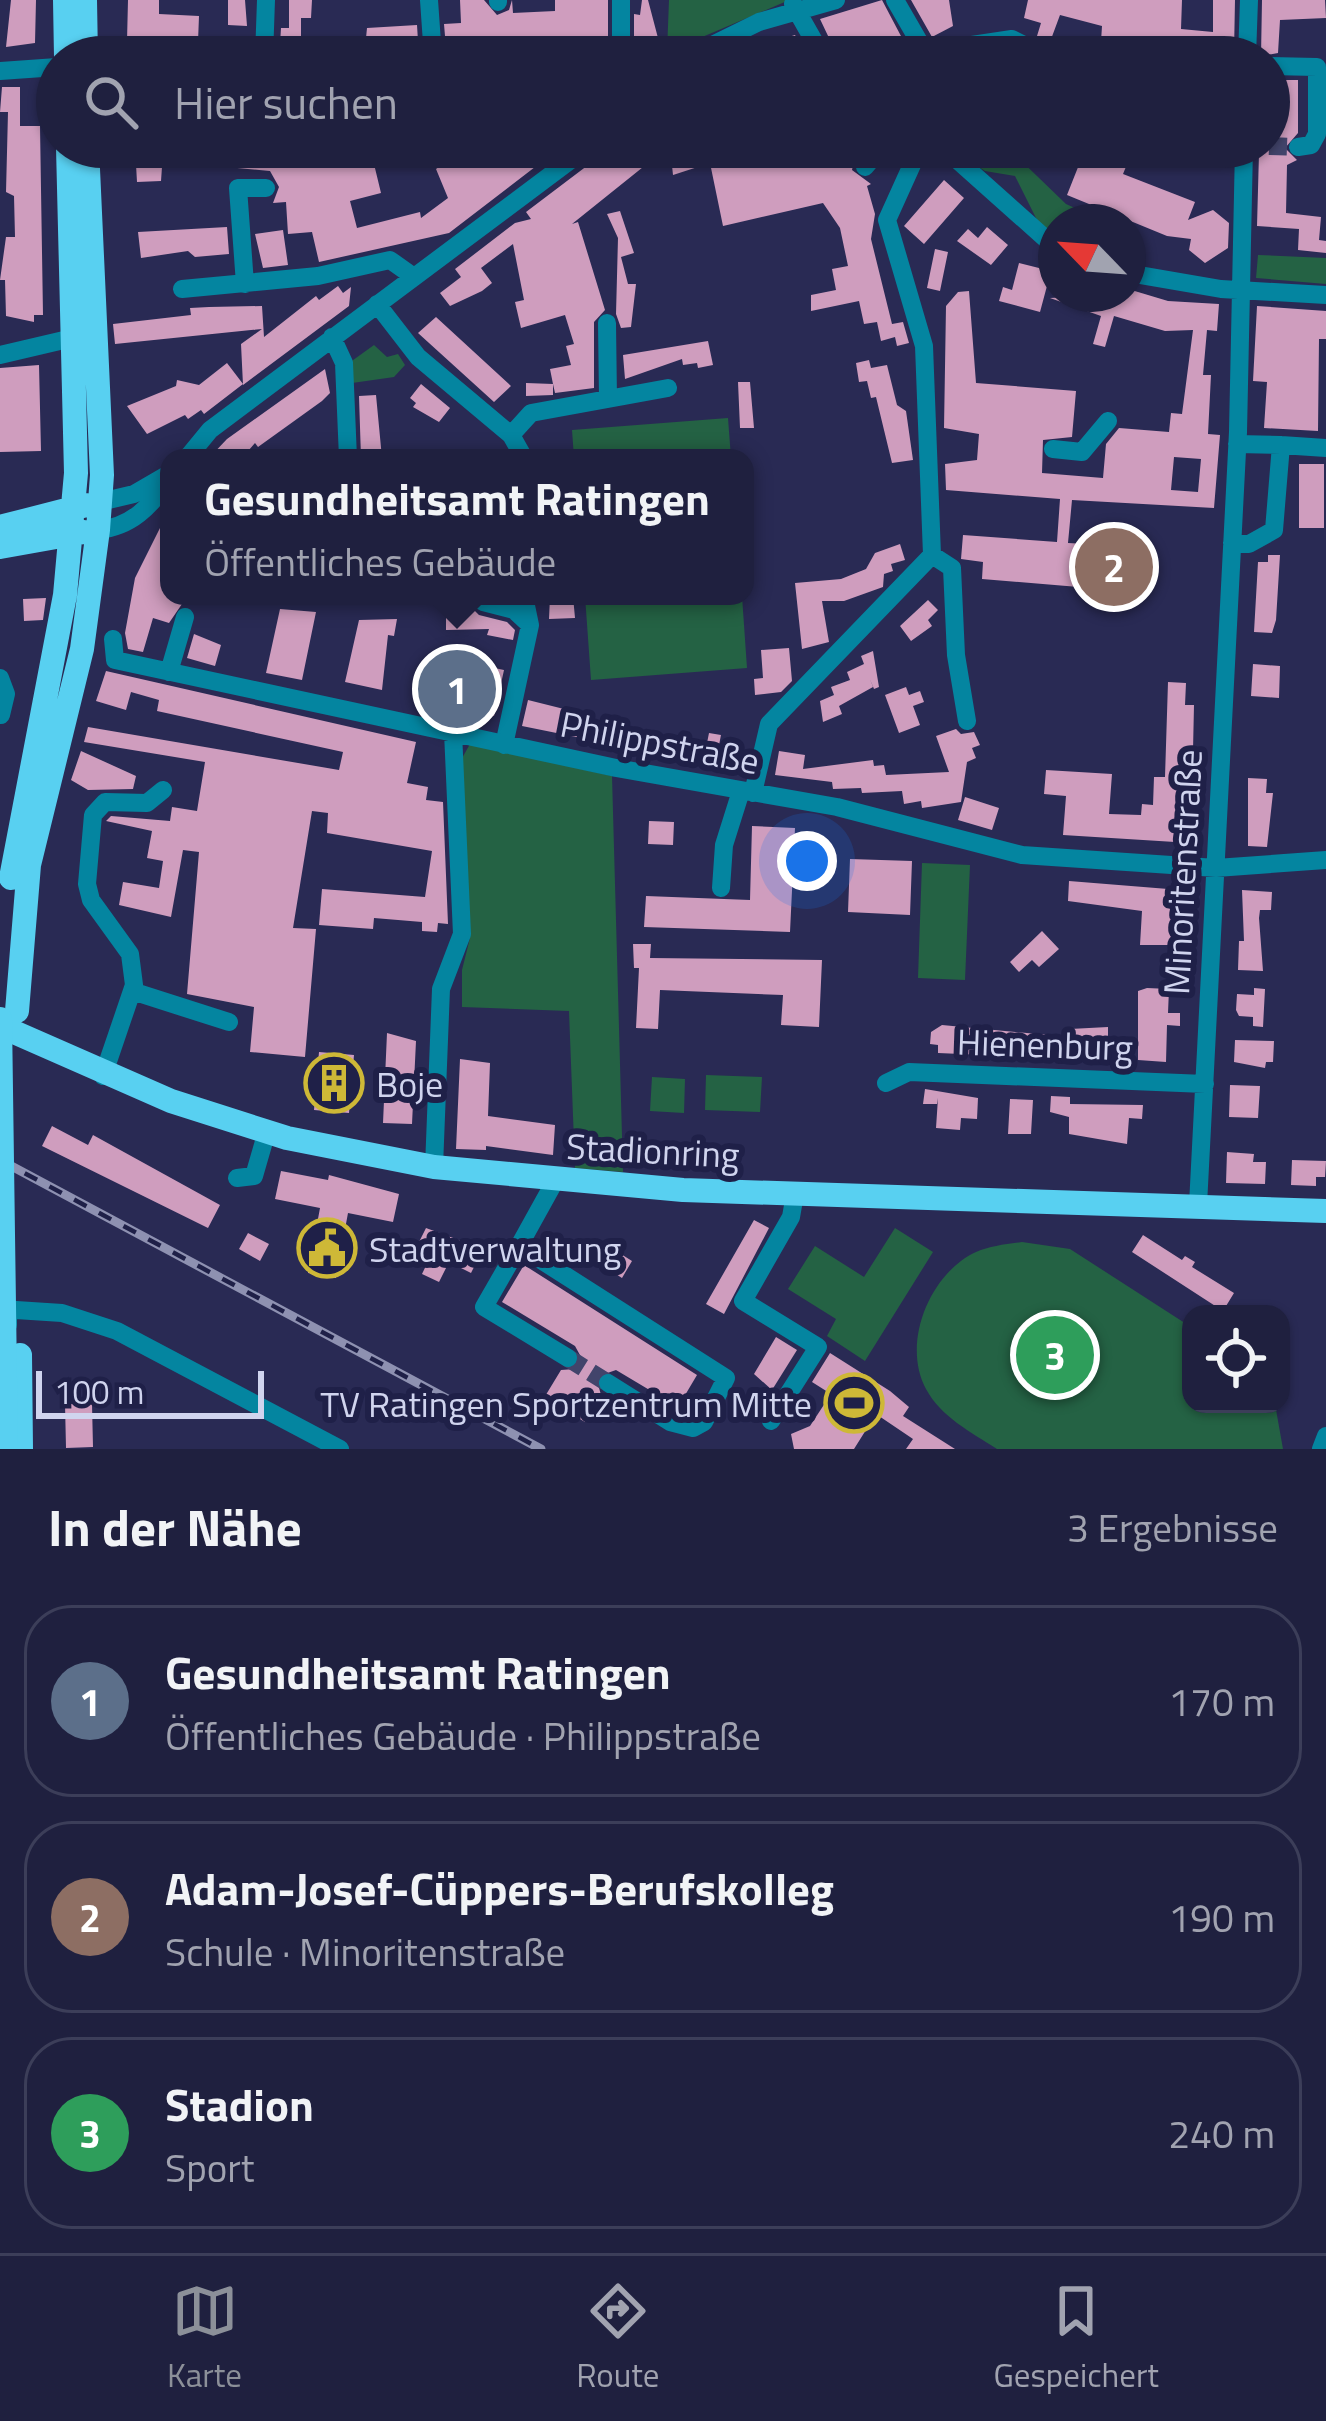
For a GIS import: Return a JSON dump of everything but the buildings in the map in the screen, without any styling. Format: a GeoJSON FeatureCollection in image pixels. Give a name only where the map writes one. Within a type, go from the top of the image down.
{"type":"FeatureCollection","features":[{"type":"Feature","properties":{"kind":"main road"},"geometry":{"type":"LineString","coordinates":[[65,0],[66,36]]}},
{"type":"Feature","properties":{"kind":"main road"},"geometry":{"type":"LineString","coordinates":[[85,0],[86,36]]}},
{"type":"Feature","properties":{"kind":"main road"},"geometry":{"type":"LineString","coordinates":[[14,1449],[0,1019],[3,933],[49,742],[82,649],[100,502],[70,168]]}},
{"type":"Feature","properties":{"kind":"main road"},"geometry":{"type":"LineString","coordinates":[[14,1449],[19,934],[49,742],[72,521],[86,168]]}},
{"type":"Feature","properties":{"kind":"main road"},"geometry":{"type":"LineString","coordinates":[[0,552],[72,521],[100,502]]}},
{"type":"Feature","properties":{"kind":"main road"},"geometry":{"type":"LineString","coordinates":[[0,527],[72,521],[98,530]]}},
{"type":"Feature","properties":{"kind":"main road"},"geometry":{"type":"LineString","coordinates":[[0,552],[47,557],[65,596]]}},
{"type":"Feature","properties":{"kind":"main road","name":"Stadionring"},"geometry":{"type":"LineString","coordinates":[[0,1019],[103,1076],[267,1131],[434,1167],[555,1181],[795,1194],[1326,1211]]}},
{"type":"Feature","properties":{"kind":"street"},"geometry":{"type":"LineString","coordinates":[[265,36],[266,0]]}},
{"type":"Feature","properties":{"kind":"street"},"geometry":{"type":"LineString","coordinates":[[429,0],[432,36]]}},
{"type":"Feature","properties":{"kind":"street"},"geometry":{"type":"LineString","coordinates":[[621,0],[621,36]]}},
{"type":"Feature","properties":{"kind":"street"},"geometry":{"type":"LineString","coordinates":[[726,36],[794,6],[836,0]]}},
{"type":"Feature","properties":{"kind":"street"},"geometry":{"type":"LineString","coordinates":[[895,0],[916,36]]}},
{"type":"Feature","properties":{"kind":"street"},"geometry":{"type":"LineString","coordinates":[[1248,36],[1249,0]]}},
{"type":"Feature","properties":{"kind":"street"},"geometry":{"type":"LineString","coordinates":[[794,6],[812,36]]}},
{"type":"Feature","properties":{"kind":"street"},"geometry":{"type":"LineString","coordinates":[[1290,66],[1317,67],[1317,134],[1311,145],[1298,147]]}},
{"type":"Feature","properties":{"kind":"street"},"geometry":{"type":"LineString","coordinates":[[0,71],[36,68]]}},
{"type":"Feature","properties":{"kind":"street"},"geometry":{"type":"LineString","coordinates":[[194,449],[210,430],[560,168]]}},
{"type":"Feature","properties":{"kind":"street"},"geometry":{"type":"LineString","coordinates":[[721,888],[724,844],[770,724],[932,555],[929,378],[887,220],[911,168]]}},
{"type":"Feature","properties":{"kind":"street"},"geometry":{"type":"LineString","coordinates":[[966,168],[1038,232]]}},
{"type":"Feature","properties":{"kind":"street","name":"Minoritenstraße"},"geometry":{"type":"LineString","coordinates":[[1198,1204],[1237,444],[1241,290],[1236,240],[1242,168]]}},
{"type":"Feature","properties":{"kind":"street"},"geometry":{"type":"LineString","coordinates":[[245,284],[238,188],[266,188]]}},
{"type":"Feature","properties":{"kind":"street"},"geometry":{"type":"LineString","coordinates":[[182,289],[318,276],[390,260],[414,277]]}},
{"type":"Feature","properties":{"kind":"street"},"geometry":{"type":"LineString","coordinates":[[1146,276],[1241,290],[1326,295]]}},
{"type":"Feature","properties":{"kind":"street"},"geometry":{"type":"LineString","coordinates":[[377,304],[418,357],[511,435],[519,449]]}},
{"type":"Feature","properties":{"kind":"street"},"geometry":{"type":"LineString","coordinates":[[607,323],[608,399]]}},
{"type":"Feature","properties":{"kind":"street"},"geometry":{"type":"LineString","coordinates":[[0,355],[82,336]]}},
{"type":"Feature","properties":{"kind":"street"},"geometry":{"type":"LineString","coordinates":[[332,337],[344,363],[348,449]]}},
{"type":"Feature","properties":{"kind":"street"},"geometry":{"type":"LineString","coordinates":[[511,435],[531,413],[668,388]]}},
{"type":"Feature","properties":{"kind":"street"},"geometry":{"type":"LineString","coordinates":[[1053,449],[1082,452],[1108,421]]}},
{"type":"Feature","properties":{"kind":"street"},"geometry":{"type":"LineString","coordinates":[[1237,444],[1326,448]]}},
{"type":"Feature","properties":{"kind":"street"},"geometry":{"type":"LineString","coordinates":[[1232,543],[1249,544],[1274,530],[1281,446]]}},
{"type":"Feature","properties":{"kind":"street"},"geometry":{"type":"LineString","coordinates":[[100,502],[160,481]]}},
{"type":"Feature","properties":{"kind":"street"},"geometry":{"type":"LineString","coordinates":[[98,530],[113,529],[149,508],[160,491]]}},
{"type":"Feature","properties":{"kind":"street"},"geometry":{"type":"LineString","coordinates":[[932,555],[952,568],[956,655],[967,721]]}},
{"type":"Feature","properties":{"kind":"street"},"geometry":{"type":"LineString","coordinates":[[495,605],[514,610],[530,625]]}},
{"type":"Feature","properties":{"kind":"street"},"geometry":{"type":"LineString","coordinates":[[505,745],[530,625],[526,605]]}},
{"type":"Feature","properties":{"kind":"street"},"geometry":{"type":"LineString","coordinates":[[170,672],[185,617]]}},
{"type":"Feature","properties":{"kind":"street","name":"Philippstraße"},"geometry":{"type":"LineString","coordinates":[[113,639],[115,660],[505,745],[923,826],[1022,855],[1216,868],[1326,860]]}},
{"type":"Feature","properties":{"kind":"street"},"geometry":{"type":"LineString","coordinates":[[0,678],[6,694],[1,716]]}},
{"type":"Feature","properties":{"kind":"street"},"geometry":{"type":"LineString","coordinates":[[434,1167],[441,989],[462,934],[453,732]]}},
{"type":"Feature","properties":{"kind":"street"},"geometry":{"type":"LineString","coordinates":[[103,1076],[132,991],[130,954],[91,900],[87,884],[93,815],[105,802],[147,803],[163,790]]}},
{"type":"Feature","properties":{"kind":"street"},"geometry":{"type":"LineString","coordinates":[[132,991],[229,1022]]}},
{"type":"Feature","properties":{"kind":"street","name":"Hienenburg"},"geometry":{"type":"LineString","coordinates":[[886,1083],[909,1072],[1205,1084]]}},
{"type":"Feature","properties":{"kind":"street"},"geometry":{"type":"LineString","coordinates":[[237,1178],[254,1176],[267,1131]]}},
{"type":"Feature","properties":{"kind":"street"},"geometry":{"type":"LineString","coordinates":[[555,1181],[484,1307],[568,1358]]}},
{"type":"Feature","properties":{"kind":"street"},"geometry":{"type":"LineString","coordinates":[[771,1421],[818,1347],[743,1301],[791,1217],[795,1194]]}},
{"type":"Feature","properties":{"kind":"street"},"geometry":{"type":"LineString","coordinates":[[0,1215],[15,1227],[14,1449]]}},
{"type":"Feature","properties":{"kind":"street"},"geometry":{"type":"LineString","coordinates":[[519,1246],[726,1378],[704,1422],[693,1428],[670,1422],[608,1383]]}},
{"type":"Feature","properties":{"kind":"street"},"geometry":{"type":"LineString","coordinates":[[14,1449],[4,1387],[8,1310],[62,1312],[118,1331],[340,1449]]}},
{"type":"Feature","properties":{"kind":"street"},"geometry":{"type":"LineString","coordinates":[[1322,1449],[1326,1436]]}},
{"type":"Feature","properties":{"kind":"green space"},"geometry":{"type":"Polygon","coordinates":[[[669,0],[787,0],[705,36],[668,36],[669,0]]]}},
{"type":"Feature","properties":{"kind":"green space"},"geometry":{"type":"Polygon","coordinates":[[[980,168],[1029,168],[1066,204],[1038,204],[1038,222],[1015,176],[980,168]]]}},
{"type":"Feature","properties":{"kind":"green space"},"geometry":{"type":"Polygon","coordinates":[[[1258,255],[1326,258],[1326,284],[1256,278],[1258,255]]]}},
{"type":"Feature","properties":{"kind":"green space"},"geometry":{"type":"Polygon","coordinates":[[[374,345],[387,357],[398,354],[405,365],[394,377],[352,383],[349,363],[374,345]]]}},
{"type":"Feature","properties":{"kind":"green space"},"geometry":{"type":"Polygon","coordinates":[[[728,418],[730,449],[573,449],[572,430],[728,418]]]}},
{"type":"Feature","properties":{"kind":"green space"},"geometry":{"type":"Polygon","coordinates":[[[586,605],[743,605],[747,668],[591,680],[586,605]]]}},
{"type":"Feature","properties":{"kind":"green space"},"geometry":{"type":"Polygon","coordinates":[[[470,744],[612,776],[623,1172],[575,1168],[569,1011],[462,1007],[462,970],[470,938],[461,760],[470,744]]]}},
{"type":"Feature","properties":{"kind":"green space"},"geometry":{"type":"Polygon","coordinates":[[[922,863],[970,865],[965,980],[918,978],[922,863]]]}},
{"type":"Feature","properties":{"kind":"green space"},"geometry":{"type":"Polygon","coordinates":[[[706,1075],[762,1077],[760,1112],[705,1110],[706,1075]]]}},
{"type":"Feature","properties":{"kind":"green space"},"geometry":{"type":"Polygon","coordinates":[[[652,1077],[685,1079],[684,1113],[650,1111],[652,1077]]]}},
{"type":"Feature","properties":{"kind":"green space"},"geometry":{"type":"Polygon","coordinates":[[[895,1228],[933,1252],[865,1361],[827,1336],[836,1319],[788,1289],[815,1246],[864,1277],[895,1228]]]}},
{"type":"Feature","properties":{"kind":"green space"},"geometry":{"type":"Polygon","coordinates":[[[1022,1242],[1070,1249],[1182,1321],[1182,1413],[1277,1413],[1283,1449],[997,1449],[957,1423],[926,1389],[919,1371],[919,1331],[924,1311],[945,1276],[981,1250],[1022,1242]]]}},
{"type":"Feature","properties":{"kind":"tunnel"},"geometry":{"type":"LineString","coordinates":[[1290,147],[1298,147]]}},
{"type":"Feature","properties":{"kind":"tunnel"},"geometry":{"type":"LineString","coordinates":[[568,1358],[608,1383]]}},
{"type":"Feature","properties":{"kind":"railway"},"geometry":{"type":"LineString","coordinates":[[0,1160],[541,1449]]}},
{"type":"Feature","properties":{"kind":"place","name":"Adam-Josef-Cüppers-Berufskolleg"},"geometry":{"type":"Point","coordinates":[1114,567]}},
{"type":"Feature","properties":{"kind":"place","name":"Gesundheitsamt Ratingen"},"geometry":{"type":"Point","coordinates":[457,689]}},
{"type":"Feature","properties":{"kind":"place","name":"Boje"},"geometry":{"type":"Point","coordinates":[334,1083]}},
{"type":"Feature","properties":{"kind":"place","name":"Stadtverwaltung"},"geometry":{"type":"Point","coordinates":[327,1248]}},
{"type":"Feature","properties":{"kind":"place","name":"Stadion"},"geometry":{"type":"Point","coordinates":[1055,1355]}},
{"type":"Feature","properties":{"kind":"place","name":"TV Ratingen Sportzentrum Mitte"},"geometry":{"type":"Point","coordinates":[854,1403]}}]}
